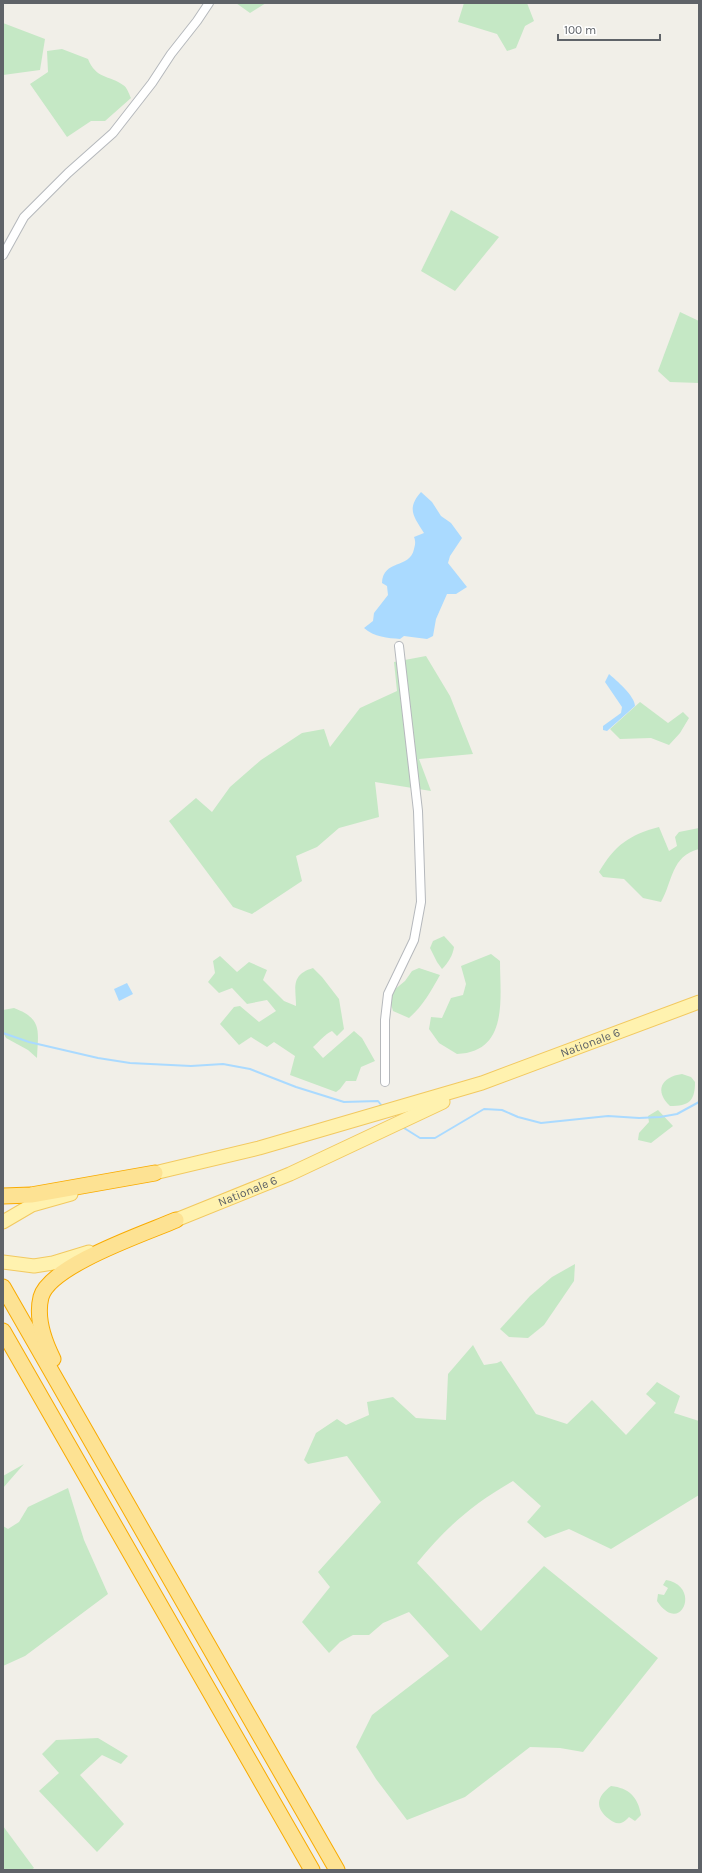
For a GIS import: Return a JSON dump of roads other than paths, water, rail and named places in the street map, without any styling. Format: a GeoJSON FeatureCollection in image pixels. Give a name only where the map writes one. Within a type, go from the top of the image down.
{"type":"FeatureCollection","features":[{"type":"Feature","properties":{"kind":"highway"},"geometry":{"type":"LineString","coordinates":[[3,1196],[31,1196],[155,1173]]}},
{"type":"Feature","properties":{"kind":"highway"},"geometry":{"type":"LineString","coordinates":[[144,1534],[52,1356],[43,1333],[39,1314],[41,1296],[50,1283],[62,1272],[80,1262],[176,1220]]}},
{"type":"Feature","properties":{"kind":"highway"},"geometry":{"type":"LineString","coordinates":[[3,1286],[337,1870]]}},
{"type":"Feature","properties":{"kind":"highway"},"geometry":{"type":"LineString","coordinates":[[3,1330],[312,1870]]}},
{"type":"Feature","properties":{"kind":"highway"},"geometry":{"type":"LineString","coordinates":[[3,1349],[66,1452],[125,1544]]}},
{"type":"Feature","properties":{"kind":"main road","name":"Nationale 6"},"geometry":{"type":"LineString","coordinates":[[3,1222],[32,1205],[259,1148],[482,1083],[699,1002]]}},
{"type":"Feature","properties":{"kind":"main road","name":"Nationale 6"},"geometry":{"type":"LineString","coordinates":[[3,1262],[34,1266],[53,1263],[176,1220],[290,1174],[482,1083]]}},
{"type":"Feature","properties":{"kind":"street"},"geometry":{"type":"LineString","coordinates":[[3,255],[24,217],[68,173],[113,132],[152,83],[171,54],[209,3]]}},
{"type":"Feature","properties":{"kind":"street"},"geometry":{"type":"LineString","coordinates":[[385,1082],[385,1020],[388,994],[414,940],[421,902],[418,811],[399,646]]}},
{"type":"Feature","properties":{"kind":"water"},"geometry":{"type":"Polygon","coordinates":[[[421,492],[432,502],[441,516],[451,523],[462,538],[450,556],[448,563],[467,587],[456,594],[447,594],[436,619],[433,636],[427,639],[404,636],[400,639],[377,635],[364,628],[373,621],[374,613],[388,595],[387,586],[382,583],[383,575],[387,570],[412,555],[415,545],[414,537],[424,533],[413,513],[414,503],[421,492]]]}},
{"type":"Feature","properties":{"kind":"water"},"geometry":{"type":"Polygon","coordinates":[[[609,674],[629,693],[635,706],[607,731],[603,730],[603,726],[621,713],[622,707],[605,682],[609,674]]]}},
{"type":"Feature","properties":{"kind":"water"},"geometry":{"type":"Polygon","coordinates":[[[127,983],[133,994],[119,1001],[114,989],[127,983]]]}},
{"type":"Feature","properties":{"kind":"waterway"},"geometry":{"type":"LineString","coordinates":[[3,1033],[29,1042],[98,1058],[130,1063],[191,1066],[223,1064],[250,1069],[296,1087],[344,1102],[378,1101],[382,1106]]}},
{"type":"Feature","properties":{"kind":"waterway"},"geometry":{"type":"LineString","coordinates":[[404,1128],[420,1138],[435,1138],[484,1109],[502,1110],[518,1117],[541,1123],[608,1116],[639,1118],[660,1117],[677,1114],[699,1102]]}}]}
